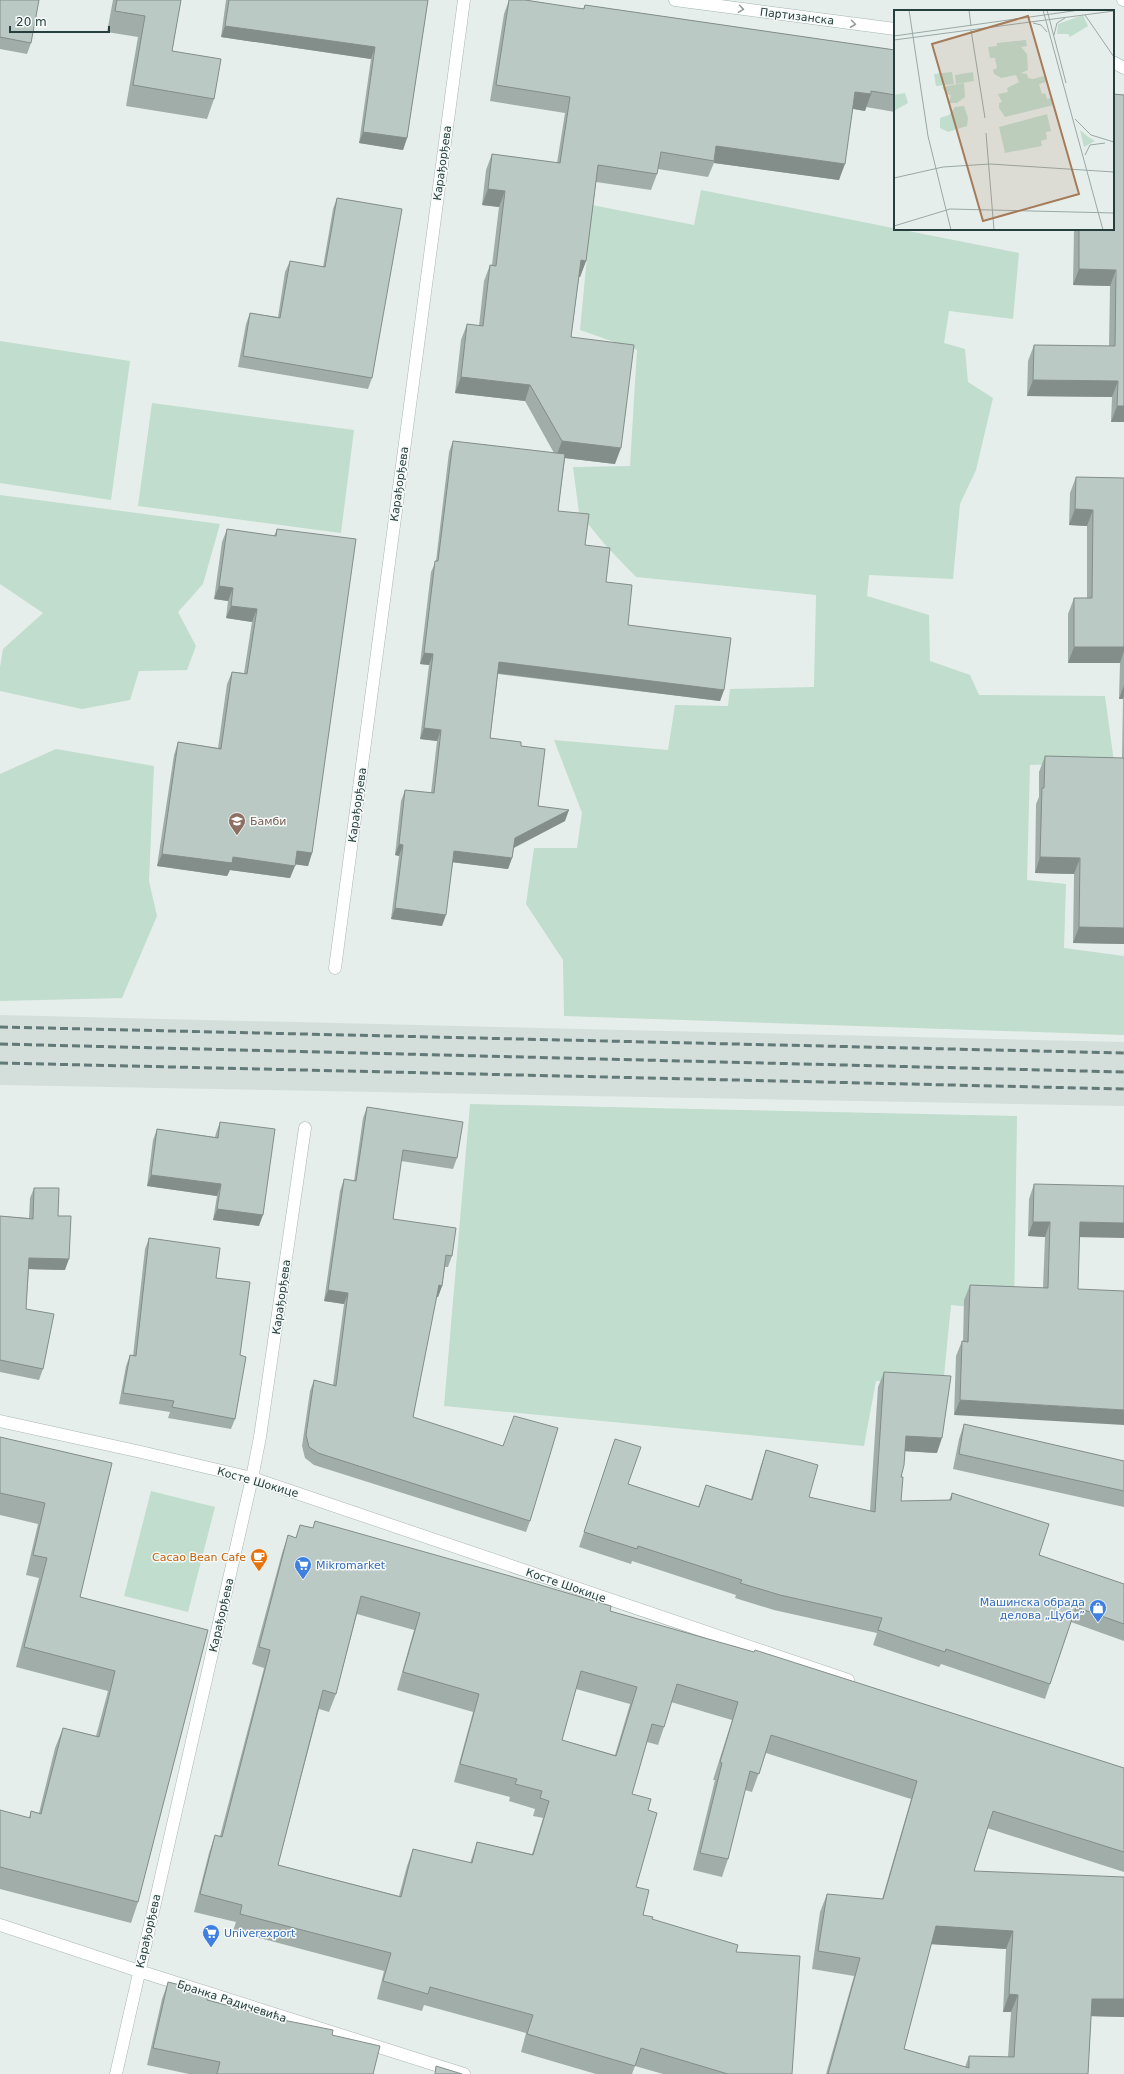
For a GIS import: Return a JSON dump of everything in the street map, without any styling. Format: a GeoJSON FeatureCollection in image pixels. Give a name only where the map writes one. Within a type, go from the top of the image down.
{"type":"FeatureCollection","features":[{"type":"Feature","properties":{"kind":"street","name":"Карађорђева"},"geometry":{"type":"LineString","coordinates":[[335,968],[464,0]]}},
{"type":"Feature","properties":{"kind":"street","name":"Партизанска"},"geometry":{"type":"LineString","coordinates":[[675,0],[894,29]]}},
{"type":"Feature","properties":{"kind":"street"},"geometry":{"type":"LineString","coordinates":[[1114,57],[1124,59]]}},
{"type":"Feature","properties":{"kind":"street"},"geometry":{"type":"LineString","coordinates":[[1114,63],[1124,68]]}},
{"type":"Feature","properties":{"kind":"street","name":"Карађорђева"},"geometry":{"type":"LineString","coordinates":[[116,2074],[262,1429],[305,1128]]}},
{"type":"Feature","properties":{"kind":"street","name":"Косте Шокице"},"geometry":{"type":"LineString","coordinates":[[0,1422],[141,1452],[252,1478],[861,1685]]}},
{"type":"Feature","properties":{"kind":"street","name":"Бранка Радичевића"},"geometry":{"type":"LineString","coordinates":[[0,1925],[139,1971],[464,2074]]}},
{"type":"Feature","properties":{"kind":"shaded area"},"geometry":{"type":"Polygon","coordinates":[[[0,1015],[1124,1042],[1124,1106],[0,1085],[0,1015]]]}},
{"type":"Feature","properties":{"kind":"green space"},"geometry":{"type":"Polygon","coordinates":[[[701,190],[894,228],[894,230],[903,230],[1019,253],[1013,319],[949,311],[944,343],[965,349],[968,382],[993,398],[976,470],[960,504],[953,579],[869,575],[867,596],[929,615],[930,661],[970,675],[979,695],[1105,696],[1114,762],[1030,765],[1027,880],[1066,884],[1064,948],[1124,956],[1124,1035],[564,1016],[563,960],[526,904],[534,848],[577,848],[582,813],[554,740],[668,750],[675,705],[728,706],[730,689],[814,687],[816,595],[636,577],[607,547],[579,513],[573,467],[630,466],[637,350],[580,330],[592,205],[694,225],[701,190]]]}},
{"type":"Feature","properties":{"kind":"green space"},"geometry":{"type":"Polygon","coordinates":[[[0,341],[130,361],[111,500],[0,483],[0,341]]]}},
{"type":"Feature","properties":{"kind":"green space"},"geometry":{"type":"Polygon","coordinates":[[[152,403],[354,430],[341,533],[138,506],[152,403]]]}},
{"type":"Feature","properties":{"kind":"green space"},"geometry":{"type":"Polygon","coordinates":[[[0,495],[220,524],[203,584],[178,612],[196,646],[187,670],[139,671],[130,700],[82,709],[0,691],[0,667],[3,649],[43,613],[0,584],[0,495]]]}},
{"type":"Feature","properties":{"kind":"green space"},"geometry":{"type":"Polygon","coordinates":[[[56,749],[154,766],[149,881],[157,916],[122,998],[0,1001],[0,774],[56,749]]]}},
{"type":"Feature","properties":{"kind":"green space"},"geometry":{"type":"Polygon","coordinates":[[[470,1104],[1017,1116],[1014,1312],[951,1305],[943,1386],[876,1381],[864,1446],[444,1406],[470,1104]]]}},
{"type":"Feature","properties":{"kind":"green space"},"geometry":{"type":"Polygon","coordinates":[[[151,1491],[215,1507],[188,1612],[124,1596],[151,1491]]]}},
{"type":"Feature","properties":{"kind":"building"},"geometry":{"type":"Polygon","coordinates":[[[0,0],[39,0],[31,43],[0,37],[0,0]]]}},
{"type":"Feature","properties":{"kind":"building"},"geometry":{"type":"Polygon","coordinates":[[[117,0],[181,0],[172,51],[221,59],[214,99],[133,85],[145,16],[115,11],[117,0]]]}},
{"type":"Feature","properties":{"kind":"building"},"geometry":{"type":"Polygon","coordinates":[[[229,0],[428,0],[407,138],[363,132],[375,47],[225,26],[229,0]]]}},
{"type":"Feature","properties":{"kind":"building"},"geometry":{"type":"Polygon","coordinates":[[[509,0],[525,0],[584,9],[585,5],[894,50],[894,95],[871,91],[871,94],[855,92],[845,164],[716,146],[714,161],[661,152],[657,174],[598,165],[586,261],[581,260],[571,337],[634,345],[621,448],[562,441],[530,385],[461,377],[467,324],[483,326],[490,265],[496,266],[505,191],[488,189],[492,154],[560,163],[570,97],[496,85],[509,0]]]}},
{"type":"Feature","properties":{"kind":"building"},"geometry":{"type":"Polygon","coordinates":[[[1114,94],[1124,95],[1124,406],[1117,406],[1118,381],[1033,380],[1034,345],[1115,346],[1116,270],[1079,269],[1079,230],[1114,230],[1114,94]]]}},
{"type":"Feature","properties":{"kind":"building"},"geometry":{"type":"Polygon","coordinates":[[[337,198],[402,209],[372,378],[243,356],[250,313],[280,318],[290,261],[325,267],[337,198]]]}},
{"type":"Feature","properties":{"kind":"building"},"geometry":{"type":"Polygon","coordinates":[[[453,441],[565,454],[558,511],[589,514],[585,545],[610,548],[606,582],[632,585],[628,625],[731,638],[724,690],[499,662],[490,738],[521,742],[521,746],[545,749],[538,806],[569,810],[515,838],[512,858],[454,851],[446,915],[395,908],[403,845],[399,844],[405,790],[434,793],[441,730],[424,728],[433,654],[424,653],[435,561],[438,561],[453,441]]]}},
{"type":"Feature","properties":{"kind":"building"},"geometry":{"type":"Polygon","coordinates":[[[1076,477],[1124,478],[1124,647],[1074,647],[1074,598],[1092,598],[1093,510],[1075,509],[1076,477]]]}},
{"type":"Feature","properties":{"kind":"building"},"geometry":{"type":"Polygon","coordinates":[[[227,529],[276,536],[277,529],[356,539],[312,853],[297,851],[295,866],[233,857],[232,863],[162,854],[178,742],[221,749],[232,672],[247,674],[257,609],[231,606],[233,588],[219,586],[227,529]]]}},
{"type":"Feature","properties":{"kind":"building"},"geometry":{"type":"Polygon","coordinates":[[[1045,756],[1124,758],[1124,928],[1079,927],[1080,858],[1040,857],[1042,788],[1044,788],[1045,756]]]}},
{"type":"Feature","properties":{"kind":"building"},"geometry":{"type":"Polygon","coordinates":[[[367,1107],[463,1122],[457,1158],[403,1150],[393,1219],[456,1228],[452,1256],[446,1255],[442,1286],[439,1285],[413,1417],[503,1446],[514,1416],[558,1428],[530,1521],[318,1453],[309,1447],[306,1435],[314,1380],[336,1386],[348,1293],[328,1290],[344,1179],[356,1181],[367,1107]]]}},
{"type":"Feature","properties":{"kind":"building"},"geometry":{"type":"Polygon","coordinates":[[[220,1122],[275,1129],[263,1215],[217,1209],[221,1184],[151,1175],[157,1129],[218,1138],[220,1122]]]}},
{"type":"Feature","properties":{"kind":"building"},"geometry":{"type":"Polygon","coordinates":[[[1034,1184],[1124,1186],[1124,1223],[1080,1222],[1078,1289],[1124,1291],[1124,1410],[960,1400],[962,1341],[968,1342],[970,1285],[1048,1288],[1050,1222],[1033,1222],[1034,1184]]]}},
{"type":"Feature","properties":{"kind":"building"},"geometry":{"type":"Polygon","coordinates":[[[34,1188],[59,1188],[58,1216],[71,1216],[69,1259],[29,1258],[26,1309],[54,1314],[43,1369],[0,1360],[0,1216],[33,1219],[34,1188]]]}},
{"type":"Feature","properties":{"kind":"building"},"geometry":{"type":"Polygon","coordinates":[[[149,1238],[220,1248],[216,1278],[250,1282],[240,1355],[246,1357],[235,1419],[172,1407],[174,1401],[123,1393],[130,1355],[136,1356],[149,1238]]]}},
{"type":"Feature","properties":{"kind":"building"},"geometry":{"type":"Polygon","coordinates":[[[884,1372],[951,1376],[942,1438],[906,1436],[904,1465],[901,1477],[903,1477],[901,1501],[951,1500],[952,1493],[1049,1524],[1039,1555],[1124,1584],[1124,1624],[1076,1607],[1050,1684],[946,1649],[945,1652],[878,1630],[882,1618],[780,1595],[740,1583],[742,1580],[638,1546],[637,1549],[584,1532],[615,1439],[641,1447],[628,1484],[699,1507],[706,1485],[752,1500],[766,1450],[818,1465],[809,1497],[875,1512],[884,1372]]]}},
{"type":"Feature","properties":{"kind":"building"},"geometry":{"type":"Polygon","coordinates":[[[964,1424],[1124,1461],[1124,1491],[959,1454],[964,1424]]]}},
{"type":"Feature","properties":{"kind":"building"},"geometry":{"type":"Polygon","coordinates":[[[0,1437],[112,1463],[80,1597],[208,1630],[138,1902],[0,1867],[0,1810],[30,1818],[31,1811],[41,1814],[63,1728],[99,1737],[115,1671],[24,1647],[47,1558],[33,1555],[45,1503],[0,1493],[0,1437]]]}},
{"type":"Feature","properties":{"kind":"building"},"geometry":{"type":"Polygon","coordinates":[[[315,1521],[510,1576],[611,1606],[610,1611],[754,1652],[755,1650],[1124,1768],[1124,1852],[993,1811],[974,1871],[1124,1877],[1124,1999],[1092,1999],[1088,2074],[828,2074],[860,1958],[818,1951],[827,1894],[883,1899],[917,1781],[771,1735],[759,1774],[750,1771],[728,1859],[700,1853],[722,1763],[720,1762],[738,1702],[677,1684],[664,1727],[652,1724],[632,1794],[651,1799],[648,1810],[657,1813],[636,1887],[649,1890],[643,1915],[738,1945],[736,1952],[800,1956],[792,2074],[728,2074],[641,2048],[635,2066],[527,2034],[533,2015],[430,1987],[428,1994],[383,1981],[391,1953],[240,1914],[242,1905],[200,1894],[215,1835],[222,1837],[270,1650],[259,1647],[288,1535],[296,1538],[300,1525],[313,1528],[315,1521]],[[361,1596],[336,1694],[323,1690],[278,1865],[401,1897],[413,1849],[472,1863],[477,1842],[533,1855],[549,1801],[540,1798],[542,1791],[515,1784],[517,1779],[460,1764],[479,1694],[403,1672],[420,1613],[361,1596]],[[581,1671],[562,1740],[616,1756],[637,1687],[581,1671]],[[936,1926],[904,2049],[969,2068],[969,2056],[1014,2057],[1018,1995],[1009,1994],[1013,1931],[936,1926]]]}},
{"type":"Feature","properties":{"kind":"building"},"geometry":{"type":"Polygon","coordinates":[[[168,1982],[209,1992],[207,2000],[283,2020],[333,2030],[332,2035],[380,2046],[373,2074],[217,2074],[220,2062],[153,2048],[168,1982]]]}},
{"type":"Feature","properties":{"kind":"building"},"geometry":{"type":"Polygon","coordinates":[[[436,2066],[462,2074],[435,2074],[436,2066]]]}},
{"type":"Feature","properties":{"kind":"railway"},"geometry":{"type":"LineString","coordinates":[[0,1027],[1124,1053]]}},
{"type":"Feature","properties":{"kind":"railway"},"geometry":{"type":"LineString","coordinates":[[0,1044],[1124,1072]]}},
{"type":"Feature","properties":{"kind":"railway"},"geometry":{"type":"LineString","coordinates":[[0,1063],[1124,1089]]}},
{"type":"Feature","properties":{"kind":"place","name":"Бамби"},"geometry":{"type":"Point","coordinates":[237,836]}},
{"type":"Feature","properties":{"kind":"place","name":"Cacao Bean Cafe"},"geometry":{"type":"Point","coordinates":[259,1572]}},
{"type":"Feature","properties":{"kind":"place","name":"Mikromarket"},"geometry":{"type":"Point","coordinates":[303,1580]}},
{"type":"Feature","properties":{"kind":"place","name":"Машинска обрада делова „Цуби”"},"geometry":{"type":"Point","coordinates":[1098,1623]}},
{"type":"Feature","properties":{"kind":"place","name":"Univerexport"},"geometry":{"type":"Point","coordinates":[211,1948]}}]}
